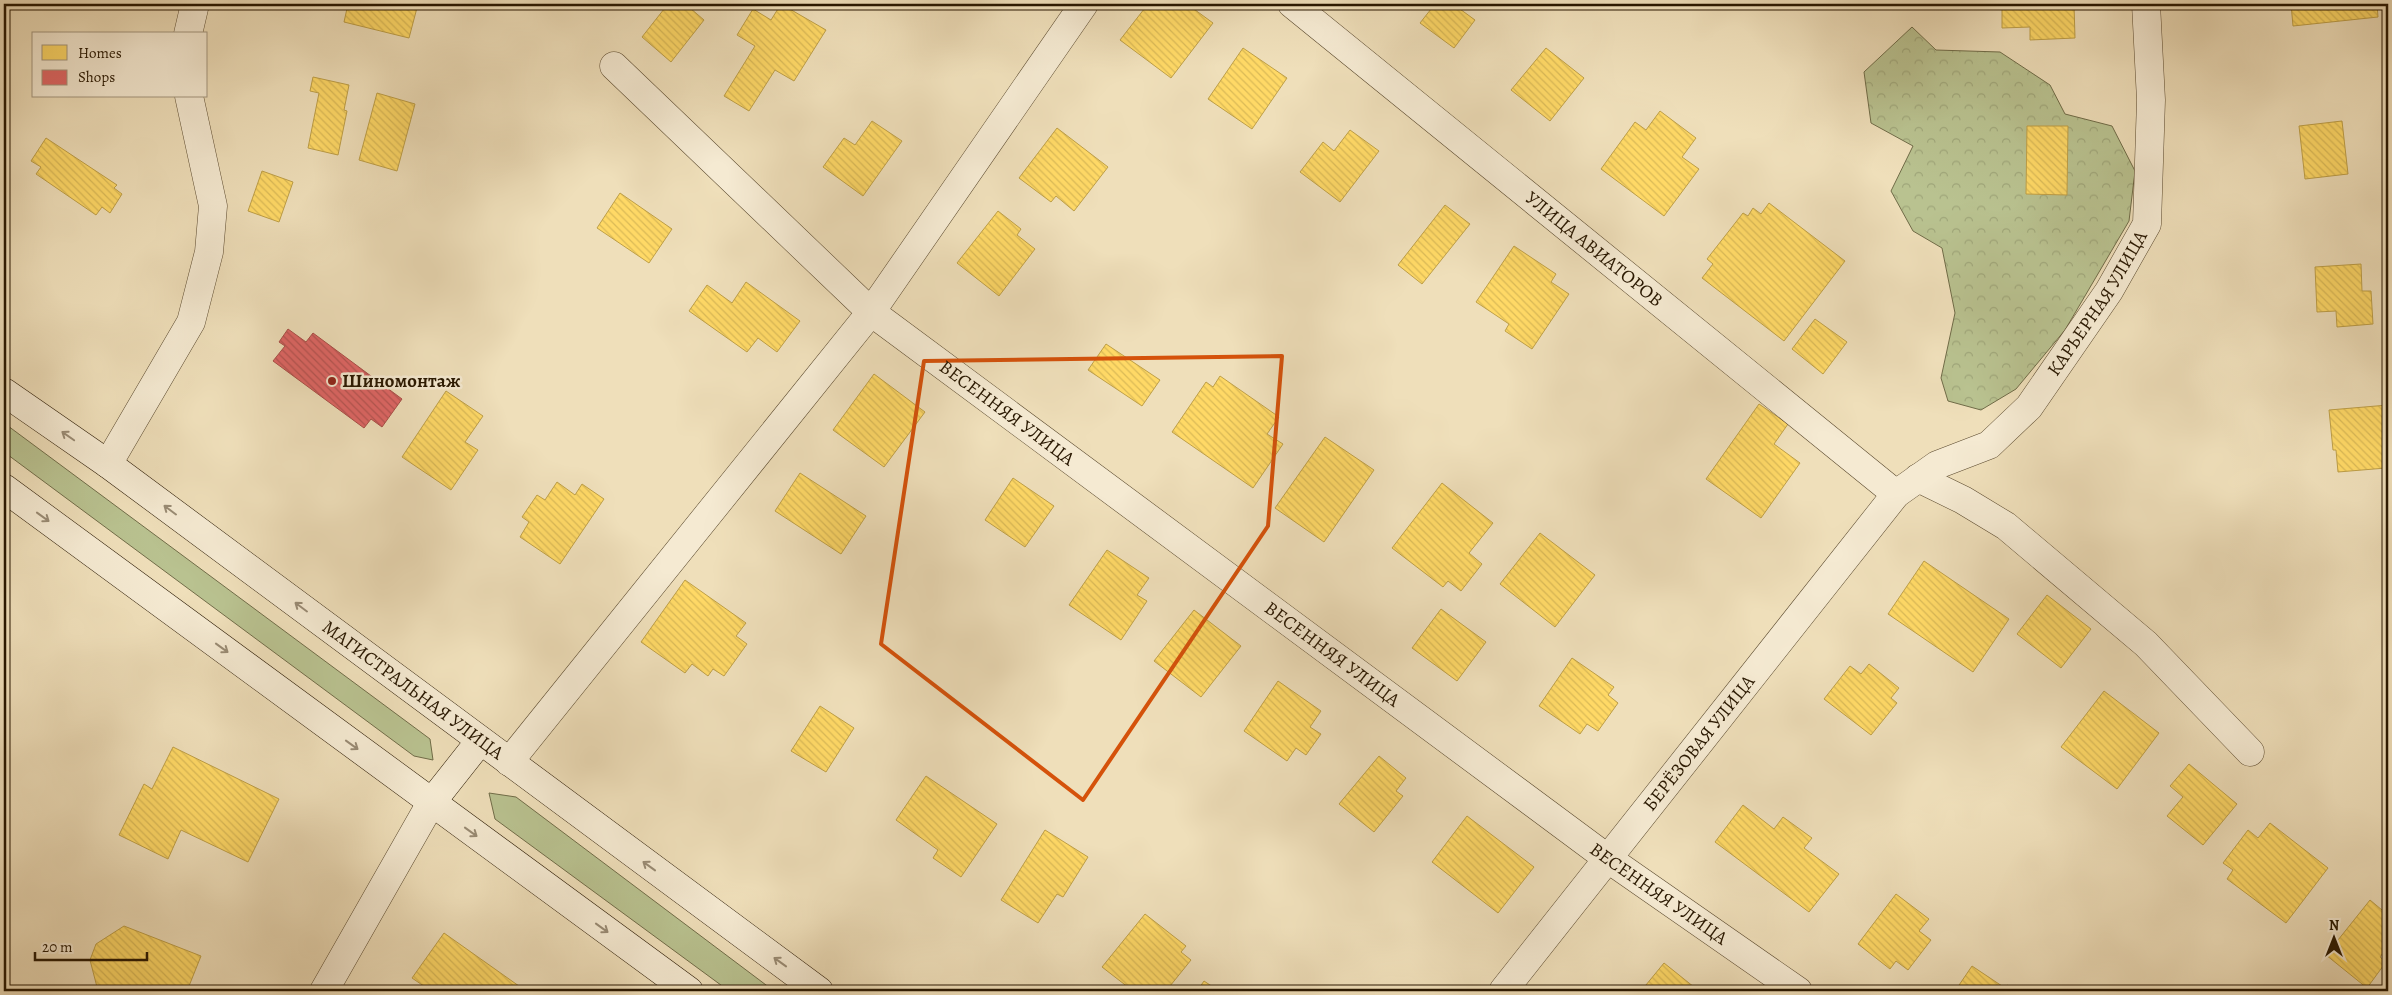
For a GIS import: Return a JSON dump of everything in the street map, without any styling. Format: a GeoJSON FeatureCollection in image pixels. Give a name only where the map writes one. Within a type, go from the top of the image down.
{"type":"FeatureCollection","features":[{"type":"Feature","properties":{"kind":"street"},"geometry":{"type":"LineString","coordinates":[[188,32],[195,4]]}},
{"type":"Feature","properties":{"kind":"street"},"geometry":{"type":"LineString","coordinates":[[509,762],[871,312],[1084,4]]}},
{"type":"Feature","properties":{"kind":"street","name":"УЛИЦА АВИАТОРОВ"},"geometry":{"type":"LineString","coordinates":[[1292,4],[1896,494]]}},
{"type":"Feature","properties":{"kind":"street","name":"КАРЬЕРНАЯ УЛИЦА"},"geometry":{"type":"LineString","coordinates":[[1896,494],[1937,465],[1989,445],[2028,407],[2109,291],[2147,224],[2151,100],[2146,4]]}},
{"type":"Feature","properties":{"kind":"street","name":"ВЕСЕННЯЯ УЛИЦА"},"geometry":{"type":"LineString","coordinates":[[614,66],[871,312],[1607,858],[1798,991]]}},
{"type":"Feature","properties":{"kind":"street"},"geometry":{"type":"LineString","coordinates":[[108,464],[191,322],[209,252],[213,206],[189,98]]}},
{"type":"Feature","properties":{"kind":"street","name":"МАГИСТРАЛЬНАЯ УЛИЦА"},"geometry":{"type":"LineString","coordinates":[[4,392],[108,464],[820,991]]}},
{"type":"Feature","properties":{"kind":"street"},"geometry":{"type":"LineString","coordinates":[[1918,478],[1963,500],[2006,526],[2146,644],[2250,752]]}},
{"type":"Feature","properties":{"kind":"street"},"geometry":{"type":"LineString","coordinates":[[4,488],[689,991]]}},
{"type":"Feature","properties":{"kind":"street","name":"БЕРЁЗОВАЯ УЛИЦА"},"geometry":{"type":"LineString","coordinates":[[1503,991],[1896,494]]}},
{"type":"Feature","properties":{"kind":"street"},"geometry":{"type":"LineString","coordinates":[[324,991],[431,803],[480,741]]}},
{"type":"Feature","properties":{"kind":"highlighted area"},"geometry":{"type":"Polygon","coordinates":[[[1282,356],[1268,526],[1083,800],[881,644],[924,361],[1282,356]]]}},
{"type":"Feature","properties":{"kind":"green space"},"geometry":{"type":"Polygon","coordinates":[[[1912,27],[1936,50],[2000,52],[2050,85],[2065,114],[2112,126],[2135,171],[2129,221],[2065,330],[2016,389],[1981,410],[1948,401],[1941,378],[1955,313],[1942,248],[1913,231],[1891,191],[1913,146],[1871,123],[1864,72],[1912,27]]]}},
{"type":"Feature","properties":{"kind":"green space"},"geometry":{"type":"Polygon","coordinates":[[[4,423],[430,739],[433,760],[414,756],[4,452],[4,423]]]}},
{"type":"Feature","properties":{"kind":"green space"},"geometry":{"type":"Polygon","coordinates":[[[489,793],[516,797],[774,991],[729,991],[495,819],[489,793]]]}},
{"type":"Feature","properties":{"kind":"building: Homes"},"geometry":{"type":"Polygon","coordinates":[[[348,4],[418,4],[409,38],[344,22],[348,4]]]}},
{"type":"Feature","properties":{"kind":"building: Homes"},"geometry":{"type":"Polygon","coordinates":[[[668,4],[694,4],[690,8],[704,20],[671,62],[642,37],[668,4]]]}},
{"type":"Feature","properties":{"kind":"building: Homes"},"geometry":{"type":"Polygon","coordinates":[[[781,4],[826,30],[794,81],[775,70],[749,111],[724,96],[755,46],[737,35],[753,9],[771,20],[781,4]]]}},
{"type":"Feature","properties":{"kind":"building: Homes"},"geometry":{"type":"Polygon","coordinates":[[[1148,4],[1187,4],[1213,23],[1171,78],[1120,40],[1148,4]]]}},
{"type":"Feature","properties":{"kind":"building: Homes"},"geometry":{"type":"Polygon","coordinates":[[[1435,4],[1453,4],[1475,20],[1454,48],[1420,23],[1435,4]]]}},
{"type":"Feature","properties":{"kind":"building: Homes"},"geometry":{"type":"Polygon","coordinates":[[[2002,4],[2074,4],[2075,38],[2030,40],[2030,27],[2002,28],[2002,4]]]}},
{"type":"Feature","properties":{"kind":"building: Homes"},"geometry":{"type":"Polygon","coordinates":[[[2291,4],[2377,4],[2378,17],[2293,26],[2291,4]]]}},
{"type":"Feature","properties":{"kind":"building: Homes"},"geometry":{"type":"Polygon","coordinates":[[[1243,48],[1287,78],[1252,129],[1208,99],[1243,48]]]}},
{"type":"Feature","properties":{"kind":"building: Homes"},"geometry":{"type":"Polygon","coordinates":[[[1546,48],[1584,78],[1550,121],[1511,90],[1546,48]]]}},
{"type":"Feature","properties":{"kind":"building: Homes"},"geometry":{"type":"Polygon","coordinates":[[[313,77],[349,85],[344,110],[347,111],[338,155],[308,148],[319,93],[310,91],[313,77]]]}},
{"type":"Feature","properties":{"kind":"building: Homes"},"geometry":{"type":"Polygon","coordinates":[[[377,93],[415,104],[397,171],[359,160],[377,93]]]}},
{"type":"Feature","properties":{"kind":"building: Homes"},"geometry":{"type":"Polygon","coordinates":[[[1660,111],[1696,138],[1682,157],[1699,169],[1664,216],[1601,169],[1635,122],[1646,130],[1660,111]]]}},
{"type":"Feature","properties":{"kind":"building: Homes"},"geometry":{"type":"Polygon","coordinates":[[[872,121],[902,141],[863,196],[823,167],[844,138],[855,145],[872,121]]]}},
{"type":"Feature","properties":{"kind":"building: Homes"},"geometry":{"type":"Polygon","coordinates":[[[2342,121],[2348,174],[2305,179],[2299,126],[2342,121]]]}},
{"type":"Feature","properties":{"kind":"building: Homes"},"geometry":{"type":"Polygon","coordinates":[[[2027,126],[2068,126],[2067,195],[2026,194],[2027,126]]]}},
{"type":"Feature","properties":{"kind":"building: Homes"},"geometry":{"type":"Polygon","coordinates":[[[1057,128],[1108,167],[1074,211],[1056,196],[1051,202],[1019,178],[1057,128]]]}},
{"type":"Feature","properties":{"kind":"building: Homes"},"geometry":{"type":"Polygon","coordinates":[[[1350,130],[1379,151],[1340,202],[1300,172],[1323,142],[1334,151],[1350,130]]]}},
{"type":"Feature","properties":{"kind":"building: Homes"},"geometry":{"type":"Polygon","coordinates":[[[46,138],[117,185],[114,188],[122,194],[110,213],[102,207],[96,215],[36,174],[41,167],[31,161],[46,138]]]}},
{"type":"Feature","properties":{"kind":"building: Homes"},"geometry":{"type":"Polygon","coordinates":[[[262,171],[293,182],[279,222],[248,211],[262,171]]]}},
{"type":"Feature","properties":{"kind":"building: Homes"},"geometry":{"type":"Polygon","coordinates":[[[620,193],[672,229],[649,263],[597,228],[620,193]]]}},
{"type":"Feature","properties":{"kind":"building: Homes"},"geometry":{"type":"Polygon","coordinates":[[[1769,203],[1845,261],[1784,341],[1702,278],[1713,264],[1707,259],[1743,213],[1748,216],[1753,208],[1761,214],[1769,203]]]}},
{"type":"Feature","properties":{"kind":"building: Homes"},"geometry":{"type":"Polygon","coordinates":[[[1445,205],[1470,224],[1422,284],[1398,265],[1445,205]]]}},
{"type":"Feature","properties":{"kind":"building: Homes"},"geometry":{"type":"Polygon","coordinates":[[[998,211],[1021,229],[1017,235],[1035,249],[999,296],[957,263],[998,211]]]}},
{"type":"Feature","properties":{"kind":"building: Homes"},"geometry":{"type":"Polygon","coordinates":[[[1514,246],[1556,274],[1551,282],[1569,294],[1532,349],[1505,331],[1509,324],[1476,302],[1514,246]]]}},
{"type":"Feature","properties":{"kind":"building: Homes"},"geometry":{"type":"Polygon","coordinates":[[[2361,264],[2362,291],[2371,291],[2373,324],[2337,327],[2336,311],[2317,312],[2315,267],[2361,264]]]}},
{"type":"Feature","properties":{"kind":"building: Homes"},"geometry":{"type":"Polygon","coordinates":[[[746,282],[800,321],[777,352],[758,338],[747,352],[689,311],[707,285],[732,303],[746,282]]]}},
{"type":"Feature","properties":{"kind":"building: Homes"},"geometry":{"type":"Polygon","coordinates":[[[1815,319],[1847,342],[1823,374],[1792,349],[1815,319]]]}},
{"type":"Feature","properties":{"kind":"building: Homes"},"geometry":{"type":"Polygon","coordinates":[[[1106,344],[1160,380],[1142,406],[1088,370],[1106,344]]]}},
{"type":"Feature","properties":{"kind":"building: Homes"},"geometry":{"type":"Polygon","coordinates":[[[874,374],[925,412],[884,467],[833,430],[874,374]]]}},
{"type":"Feature","properties":{"kind":"building: Homes"},"geometry":{"type":"Polygon","coordinates":[[[1220,376],[1279,417],[1267,434],[1283,444],[1253,488],[1172,432],[1206,382],[1213,387],[1220,376]]]}},
{"type":"Feature","properties":{"kind":"building: Homes"},"geometry":{"type":"Polygon","coordinates":[[[446,391],[483,416],[465,442],[478,450],[451,490],[402,457],[446,391]]]}},
{"type":"Feature","properties":{"kind":"building: Homes"},"geometry":{"type":"Polygon","coordinates":[[[1759,404],[1788,424],[1774,444],[1800,463],[1761,518],[1706,479],[1759,404]]]}},
{"type":"Feature","properties":{"kind":"building: Homes"},"geometry":{"type":"Polygon","coordinates":[[[2388,405],[2388,446],[2384,446],[2386,468],[2338,472],[2336,450],[2333,450],[2329,410],[2388,405]]]}},
{"type":"Feature","properties":{"kind":"building: Homes"},"geometry":{"type":"Polygon","coordinates":[[[1325,437],[1374,470],[1324,542],[1275,508],[1325,437]]]}},
{"type":"Feature","properties":{"kind":"building: Homes"},"geometry":{"type":"Polygon","coordinates":[[[800,473],[866,516],[841,554],[775,511],[800,473]]]}},
{"type":"Feature","properties":{"kind":"building: Homes"},"geometry":{"type":"Polygon","coordinates":[[[1013,478],[1054,506],[1025,547],[985,520],[1013,478]]]}},
{"type":"Feature","properties":{"kind":"building: Homes"},"geometry":{"type":"Polygon","coordinates":[[[557,482],[575,495],[582,484],[604,499],[560,564],[520,537],[529,522],[522,517],[537,495],[545,500],[557,482]]]}},
{"type":"Feature","properties":{"kind":"building: Homes"},"geometry":{"type":"Polygon","coordinates":[[[1442,483],[1493,523],[1469,553],[1482,564],[1461,591],[1448,581],[1443,587],[1392,548],[1442,483]]]}},
{"type":"Feature","properties":{"kind":"building: Homes"},"geometry":{"type":"Polygon","coordinates":[[[1540,533],[1595,575],[1555,627],[1500,584],[1540,533]]]}},
{"type":"Feature","properties":{"kind":"building: Homes"},"geometry":{"type":"Polygon","coordinates":[[[1107,550],[1149,578],[1137,595],[1147,601],[1121,640],[1069,605],[1107,550]]]}},
{"type":"Feature","properties":{"kind":"building: Homes"},"geometry":{"type":"Polygon","coordinates":[[[1924,561],[2009,619],[1973,672],[1888,614],[1924,561]]]}},
{"type":"Feature","properties":{"kind":"building: Homes"},"geometry":{"type":"Polygon","coordinates":[[[685,580],[746,623],[736,636],[747,644],[724,676],[713,669],[708,676],[692,664],[685,673],[641,642],[685,580]]]}},
{"type":"Feature","properties":{"kind":"building: Homes"},"geometry":{"type":"Polygon","coordinates":[[[2047,595],[2091,629],[2061,668],[2017,634],[2047,595]]]}},
{"type":"Feature","properties":{"kind":"building: Homes"},"geometry":{"type":"Polygon","coordinates":[[[1441,609],[1486,642],[1457,681],[1412,648],[1441,609]]]}},
{"type":"Feature","properties":{"kind":"building: Homes"},"geometry":{"type":"Polygon","coordinates":[[[1194,610],[1241,646],[1201,697],[1154,661],[1194,610]]]}},
{"type":"Feature","properties":{"kind":"building: Homes"},"geometry":{"type":"Polygon","coordinates":[[[1572,658],[1614,687],[1608,695],[1618,703],[1598,731],[1587,724],[1580,734],[1539,706],[1572,658]]]}},
{"type":"Feature","properties":{"kind":"building: Homes"},"geometry":{"type":"Polygon","coordinates":[[[1869,664],[1899,688],[1891,698],[1897,703],[1871,735],[1824,699],[1850,666],[1861,674],[1869,664]]]}},
{"type":"Feature","properties":{"kind":"building: Homes"},"geometry":{"type":"Polygon","coordinates":[[[1278,681],[1321,711],[1310,727],[1321,734],[1306,755],[1296,748],[1287,761],[1244,731],[1278,681]]]}},
{"type":"Feature","properties":{"kind":"building: Homes"},"geometry":{"type":"Polygon","coordinates":[[[2104,691],[2159,733],[2117,789],[2061,747],[2104,691]]]}},
{"type":"Feature","properties":{"kind":"building: Homes"},"geometry":{"type":"Polygon","coordinates":[[[820,706],[854,728],[826,772],[791,751],[820,706]]]}},
{"type":"Feature","properties":{"kind":"building: Homes"},"geometry":{"type":"Polygon","coordinates":[[[173,747],[279,799],[248,862],[181,830],[168,859],[119,835],[144,784],[152,789],[173,747]]]}},
{"type":"Feature","properties":{"kind":"building: Homes"},"geometry":{"type":"Polygon","coordinates":[[[1379,756],[1406,778],[1396,791],[1403,796],[1374,832],[1339,804],[1379,756]]]}},
{"type":"Feature","properties":{"kind":"building: Homes"},"geometry":{"type":"Polygon","coordinates":[[[2189,764],[2237,804],[2203,845],[2167,816],[2183,797],[2170,786],[2189,764]]]}},
{"type":"Feature","properties":{"kind":"building: Homes"},"geometry":{"type":"Polygon","coordinates":[[[926,776],[997,824],[961,877],[933,858],[938,850],[896,820],[926,776]]]}},
{"type":"Feature","properties":{"kind":"building: Homes"},"geometry":{"type":"Polygon","coordinates":[[[1743,805],[1774,829],[1783,817],[1812,838],[1804,848],[1839,874],[1809,912],[1715,842],[1743,805]]]}},
{"type":"Feature","properties":{"kind":"building: Homes"},"geometry":{"type":"Polygon","coordinates":[[[1467,816],[1534,867],[1498,913],[1432,862],[1467,816]]]}},
{"type":"Feature","properties":{"kind":"building: Homes"},"geometry":{"type":"Polygon","coordinates":[[[2270,823],[2328,868],[2286,923],[2227,879],[2233,870],[2223,863],[2248,830],[2258,838],[2270,823]]]}},
{"type":"Feature","properties":{"kind":"building: Homes"},"geometry":{"type":"Polygon","coordinates":[[[1045,830],[1088,857],[1063,897],[1057,894],[1038,923],[1001,900],[1045,830]]]}},
{"type":"Feature","properties":{"kind":"building: Homes"},"geometry":{"type":"Polygon","coordinates":[[[1896,894],[1929,919],[1919,931],[1931,940],[1908,970],[1896,961],[1890,969],[1858,944],[1896,894]]]}},
{"type":"Feature","properties":{"kind":"building: Homes"},"geometry":{"type":"Polygon","coordinates":[[[2370,900],[2388,915],[2388,946],[2380,957],[2386,962],[2367,988],[2326,955],[2370,900]]]}},
{"type":"Feature","properties":{"kind":"building: Homes"},"geometry":{"type":"Polygon","coordinates":[[[1145,914],[1186,946],[1181,952],[1191,960],[1166,991],[1133,991],[1102,967],[1145,914]]]}},
{"type":"Feature","properties":{"kind":"building: Homes"},"geometry":{"type":"Polygon","coordinates":[[[124,926],[201,956],[187,991],[98,991],[90,960],[96,944],[124,926]]]}},
{"type":"Feature","properties":{"kind":"building: Homes"},"geometry":{"type":"Polygon","coordinates":[[[444,933],[526,991],[431,991],[412,978],[444,933]]]}},
{"type":"Feature","properties":{"kind":"building: Homes"},"geometry":{"type":"Polygon","coordinates":[[[1664,963],[1699,991],[1641,991],[1664,963]]]}},
{"type":"Feature","properties":{"kind":"building: Homes"},"geometry":{"type":"Polygon","coordinates":[[[1972,966],[2005,988],[2007,985],[2017,991],[1955,991],[1972,966]]]}},
{"type":"Feature","properties":{"kind":"building: Homes"},"geometry":{"type":"Polygon","coordinates":[[[1204,981],[1219,991],[1197,991],[1204,981]]]}},
{"type":"Feature","properties":{"kind":"building: Shops"},"geometry":{"type":"Polygon","coordinates":[[[288,329],[306,342],[313,333],[402,399],[382,427],[371,419],[364,428],[273,361],[285,346],[279,342],[288,329]]]}},
{"type":"Feature","properties":{"kind":"place","name":"Шиномонтаж"},"geometry":{"type":"Point","coordinates":[332,381]}}]}
